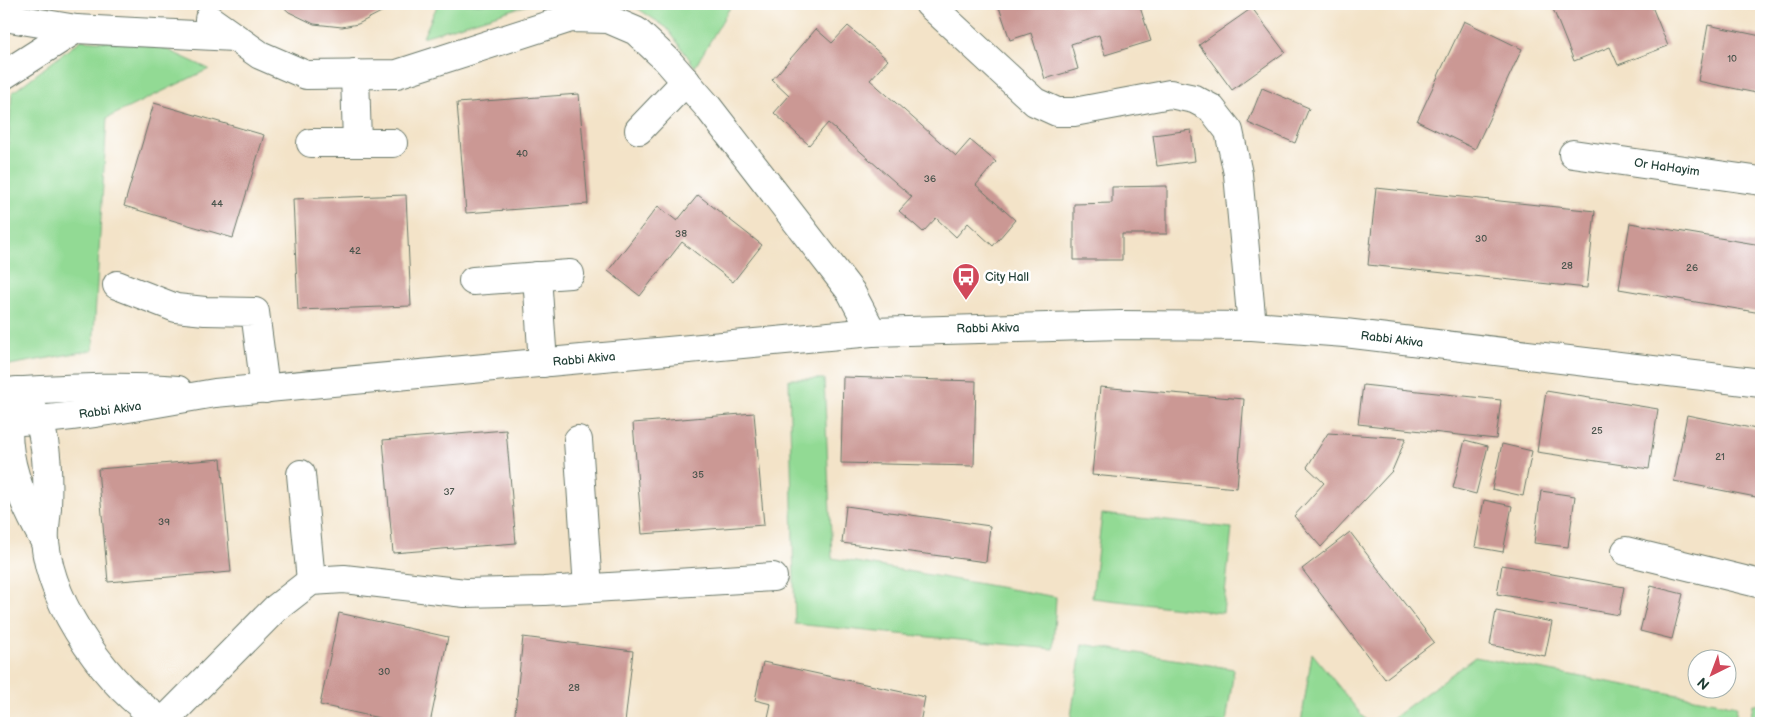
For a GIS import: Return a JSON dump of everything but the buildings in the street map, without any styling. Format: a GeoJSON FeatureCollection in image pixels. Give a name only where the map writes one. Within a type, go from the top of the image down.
{"type":"FeatureCollection","features":[{"type":"Feature","properties":{"kind":"street"},"geometry":{"type":"LineString","coordinates":[[929,4],[1035,102],[1057,112],[1074,112],[1170,94],[1194,99],[1211,108],[1230,131],[1238,174],[1252,326]]}},
{"type":"Feature","properties":{"kind":"street"},"geometry":{"type":"LineString","coordinates":[[4,17],[76,29],[234,37]]}},
{"type":"Feature","properties":{"kind":"street"},"geometry":{"type":"LineString","coordinates":[[209,19],[260,55],[306,75],[397,74],[571,18],[608,19],[636,31],[667,60],[708,107],[851,292],[872,332]]}},
{"type":"Feature","properties":{"kind":"street"},"geometry":{"type":"LineString","coordinates":[[4,75],[76,29]]}},
{"type":"Feature","properties":{"kind":"street"},"geometry":{"type":"LineString","coordinates":[[354,74],[358,143]]}},
{"type":"Feature","properties":{"kind":"street"},"geometry":{"type":"LineString","coordinates":[[639,130],[686,81]]}},
{"type":"Feature","properties":{"kind":"street"},"geometry":{"type":"LineString","coordinates":[[311,143],[393,143]]}},
{"type":"Feature","properties":{"kind":"street","name":"Or HaHayim"},"geometry":{"type":"LineString","coordinates":[[1573,154],[1761,181]]}},
{"type":"Feature","properties":{"kind":"street"},"geometry":{"type":"LineString","coordinates":[[473,281],[570,274]]}},
{"type":"Feature","properties":{"kind":"street"},"geometry":{"type":"LineString","coordinates":[[537,276],[543,363]]}},
{"type":"Feature","properties":{"kind":"street"},"geometry":{"type":"LineString","coordinates":[[117,285],[176,308],[205,311],[255,312],[265,389]]}},
{"type":"Feature","properties":{"kind":"street","name":"Rabbi Akiva"},"geometry":{"type":"LineString","coordinates":[[4,422],[39,420],[214,393],[872,332],[1121,325],[1252,326],[1345,334],[1761,383]]}},
{"type":"Feature","properties":{"kind":"street","name":"Rabbi Akiva"},"geometry":{"type":"LineString","coordinates":[[10,391],[92,386],[135,386],[214,393]]}},
{"type":"Feature","properties":{"kind":"street"},"geometry":{"type":"LineString","coordinates":[[10,391],[39,420],[48,485],[45,542]]}},
{"type":"Feature","properties":{"kind":"street"},"geometry":{"type":"LineString","coordinates":[[10,391],[4,422],[10,469],[21,499],[45,542],[54,578],[75,629],[104,668],[143,709],[164,723],[275,609],[311,581],[344,579],[465,593],[773,577]]}},
{"type":"Feature","properties":{"kind":"street"},"geometry":{"type":"LineString","coordinates":[[578,440],[588,588]]}},
{"type":"Feature","properties":{"kind":"street"},"geometry":{"type":"LineString","coordinates":[[301,474],[311,581]]}},
{"type":"Feature","properties":{"kind":"street"},"geometry":{"type":"LineString","coordinates":[[1626,550],[1761,584]]}},
{"type":"Feature","properties":{"kind":"green space"},"geometry":{"type":"Polygon","coordinates":[[[438,4],[531,4],[423,37],[438,4]]]}},
{"type":"Feature","properties":{"kind":"green space"},"geometry":{"type":"Polygon","coordinates":[[[631,4],[732,4],[695,67],[667,28],[631,4]]]}},
{"type":"Feature","properties":{"kind":"green space"},"geometry":{"type":"Polygon","coordinates":[[[81,40],[157,45],[209,69],[107,118],[93,350],[4,366],[4,199],[12,93],[81,40]]]}},
{"type":"Feature","properties":{"kind":"green space"},"geometry":{"type":"Polygon","coordinates":[[[789,379],[824,379],[832,558],[1056,597],[1053,649],[795,624],[789,379]]]}},
{"type":"Feature","properties":{"kind":"green space"},"geometry":{"type":"Polygon","coordinates":[[[1102,514],[1232,528],[1223,613],[1092,598],[1102,514]]]}},
{"type":"Feature","properties":{"kind":"green space"},"geometry":{"type":"Polygon","coordinates":[[[1082,644],[1234,669],[1226,723],[1070,723],[1082,644]]]}},
{"type":"Feature","properties":{"kind":"green space"},"geometry":{"type":"Polygon","coordinates":[[[1312,653],[1368,723],[1301,723],[1312,653]]]}},
{"type":"Feature","properties":{"kind":"green space"},"geometry":{"type":"Polygon","coordinates":[[[1475,657],[1688,697],[1688,700],[1705,700],[1737,706],[1735,723],[1386,723],[1475,657]]]}},
{"type":"Feature","properties":{"kind":"green space"},"geometry":{"type":"Polygon","coordinates":[[[1753,704],[1761,705],[1761,723],[1750,723],[1753,704]]]}},
{"type":"Feature","properties":{"kind":"place","name":"City Hall"},"geometry":{"type":"Point","coordinates":[966,301]}}]}
